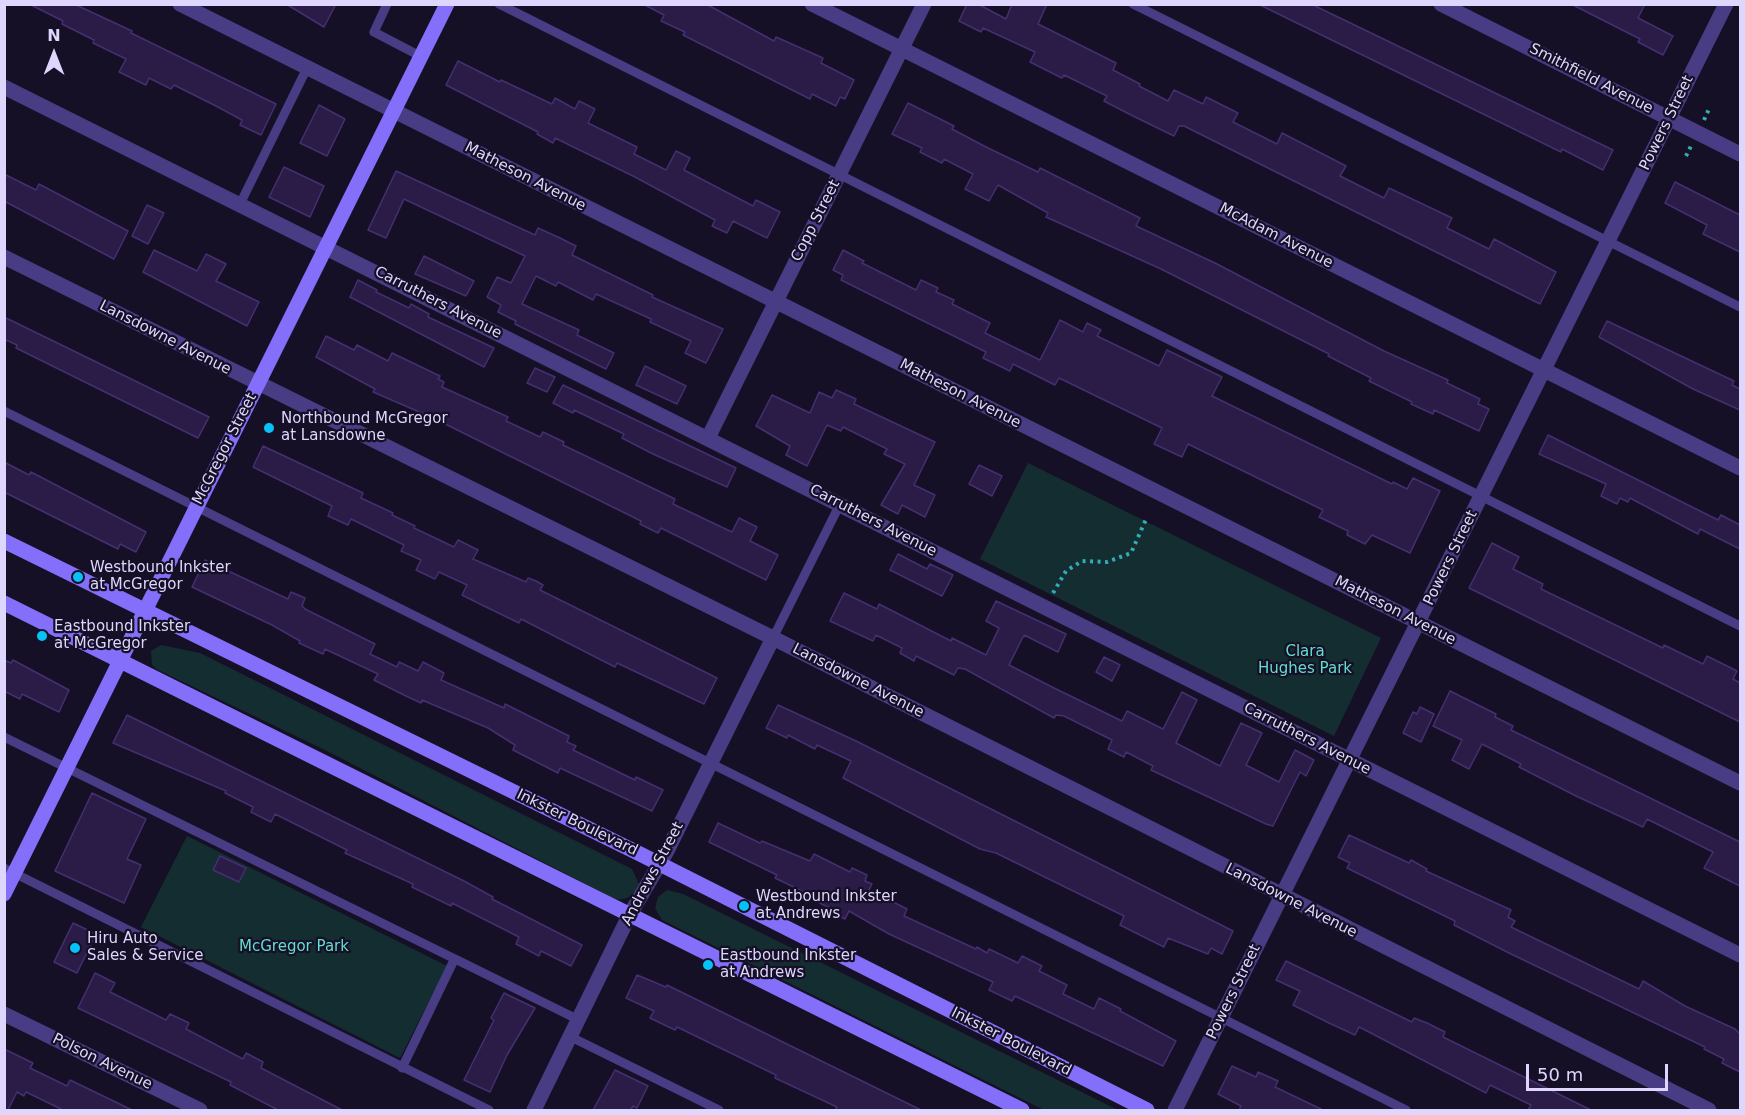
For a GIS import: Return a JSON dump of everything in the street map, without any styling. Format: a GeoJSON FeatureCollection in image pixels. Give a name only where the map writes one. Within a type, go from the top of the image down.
{"type":"FeatureCollection","features":[{"type":"Feature","properties":{"kind":"main road","name":"McGregor Street"},"geometry":{"type":"LineString","coordinates":[[4,894],[10,870],[67,767],[447,4]]}},
{"type":"Feature","properties":{"kind":"main road","name":"Inkster Boulevard"},"geometry":{"type":"LineString","coordinates":[[4,541],[660,864],[1147,1110]]}},
{"type":"Feature","properties":{"kind":"main road"},"geometry":{"type":"LineString","coordinates":[[4,603],[1022,1110]]}},
{"type":"Feature","properties":{"kind":"street","name":"Matheson Avenue"},"geometry":{"type":"LineString","coordinates":[[180,4],[1740,783]]}},
{"type":"Feature","properties":{"kind":"street","name":"McAdam Avenue"},"geometry":{"type":"LineString","coordinates":[[812,4],[1740,468]]}},
{"type":"Feature","properties":{"kind":"street","name":"Copp Street"},"geometry":{"type":"LineString","coordinates":[[708,438],[924,4]]}},
{"type":"Feature","properties":{"kind":"street","name":"Smithfield Avenue"},"geometry":{"type":"LineString","coordinates":[[1441,4],[1740,154]]}},
{"type":"Feature","properties":{"kind":"street","name":"Powers Street"},"geometry":{"type":"LineString","coordinates":[[1175,1110],[1726,4]]}},
{"type":"Feature","properties":{"kind":"street","name":"Carruthers Avenue"},"geometry":{"type":"LineString","coordinates":[[4,87],[1740,955]]}},
{"type":"Feature","properties":{"kind":"street","name":"Lansdowne Avenue"},"geometry":{"type":"LineString","coordinates":[[4,257],[773,638],[1709,1110]]}},
{"type":"Feature","properties":{"kind":"street","name":"Andrews Street"},"geometry":{"type":"LineString","coordinates":[[534,1110],[629,916],[660,864],[773,638]]}},
{"type":"Feature","properties":{"kind":"street","name":"Polson Avenue"},"geometry":{"type":"LineString","coordinates":[[4,1014],[200,1110]]}},
{"type":"Feature","properties":{"kind":"lane"},"geometry":{"type":"LineString","coordinates":[[387,4],[374,32],[422,57]]}},
{"type":"Feature","properties":{"kind":"lane"},"geometry":{"type":"LineString","coordinates":[[499,4],[1482,494],[1740,626]]}},
{"type":"Feature","properties":{"kind":"lane"},"geometry":{"type":"LineString","coordinates":[[1133,4],[1740,308]]}},
{"type":"Feature","properties":{"kind":"lane"},"geometry":{"type":"LineString","coordinates":[[240,204],[307,68]]}},
{"type":"Feature","properties":{"kind":"lane"},"geometry":{"type":"LineString","coordinates":[[4,411],[1406,1110]]}},
{"type":"Feature","properties":{"kind":"lane"},"geometry":{"type":"LineString","coordinates":[[773,638],[840,504]]}},
{"type":"Feature","properties":{"kind":"lane"},"geometry":{"type":"LineString","coordinates":[[4,737],[579,1020]]}},
{"type":"Feature","properties":{"kind":"lane"},"geometry":{"type":"LineString","coordinates":[[10,870],[489,1110]]}},
{"type":"Feature","properties":{"kind":"lane"},"geometry":{"type":"LineString","coordinates":[[402,1068],[454,960]]}},
{"type":"Feature","properties":{"kind":"lane"},"geometry":{"type":"LineString","coordinates":[[571,1037],[718,1110]]}},
{"type":"Feature","properties":{"kind":"path"},"geometry":{"type":"LineString","coordinates":[[1050,597],[1066,571],[1082,561],[1107,562],[1131,553],[1147,518]]}},
{"type":"Feature","properties":{"kind":"green space","name":"Clara Hughes Park"},"geometry":{"type":"Polygon","coordinates":[[[1028,463],[1381,638],[1334,736],[980,559],[1028,463]]]}},
{"type":"Feature","properties":{"kind":"green space"},"geometry":{"type":"Polygon","coordinates":[[[161,645],[200,653],[632,869],[639,884],[637,888],[627,898],[615,899],[325,750],[158,670],[152,665],[151,651],[161,645]]]}},
{"type":"Feature","properties":{"kind":"green space","name":"McGregor Park"},"geometry":{"type":"Polygon","coordinates":[[[187,836],[447,966],[400,1058],[141,927],[187,836]]]}},
{"type":"Feature","properties":{"kind":"green space"},"geometry":{"type":"Polygon","coordinates":[[[667,890],[683,894],[1118,1110],[1044,1110],[662,920],[655,908],[658,897],[667,890]]]}},
{"type":"Feature","properties":{"kind":"building"},"geometry":{"type":"Polygon","coordinates":[[[29,4],[74,4],[276,104],[261,135],[240,125],[242,120],[174,85],[171,89],[149,78],[146,85],[119,72],[126,59],[93,43],[94,40],[62,24],[63,21],[29,4]]]}},
{"type":"Feature","properties":{"kind":"building"},"geometry":{"type":"Polygon","coordinates":[[[286,4],[336,4],[324,27],[286,4]]]}},
{"type":"Feature","properties":{"kind":"building"},"geometry":{"type":"Polygon","coordinates":[[[643,4],[706,4],[774,41],[776,37],[823,58],[821,63],[854,80],[845,99],[840,97],[836,106],[812,94],[810,99],[683,35],[685,32],[661,21],[664,15],[643,4]]]}},
{"type":"Feature","properties":{"kind":"building"},"geometry":{"type":"Polygon","coordinates":[[[967,4],[978,4],[1006,19],[1012,4],[1047,4],[1038,24],[1116,63],[1113,70],[1140,84],[1139,86],[1168,101],[1174,90],[1203,104],[1206,97],[1238,113],[1233,122],[1277,144],[1282,133],[1346,166],[1340,176],[1384,198],[1389,188],[1452,218],[1447,228],[1489,249],[1494,239],[1556,272],[1540,304],[1184,126],[1179,126],[1174,136],[1104,101],[1107,96],[1064,75],[1062,78],[1030,62],[1035,52],[983,28],[981,32],[959,21],[967,4]]]}},
{"type":"Feature","properties":{"kind":"building"},"geometry":{"type":"Polygon","coordinates":[[[1258,4],[1311,4],[1613,150],[1603,170],[1562,149],[1561,152],[1258,4]]]}},
{"type":"Feature","properties":{"kind":"building"},"geometry":{"type":"Polygon","coordinates":[[[1571,4],[1645,4],[1638,18],[1673,36],[1663,55],[1638,42],[1640,39],[1571,4]]]}},
{"type":"Feature","properties":{"kind":"building"},"geometry":{"type":"Polygon","coordinates":[[[458,61],[552,104],[555,98],[575,109],[579,101],[595,109],[588,123],[637,147],[634,154],[666,170],[676,151],[690,158],[684,170],[753,206],[756,200],[780,212],[767,238],[733,221],[727,233],[712,226],[715,220],[633,176],[555,138],[553,143],[537,134],[538,132],[446,85],[458,61]]]}},
{"type":"Feature","properties":{"kind":"building"},"geometry":{"type":"Polygon","coordinates":[[[908,103],[954,126],[952,129],[986,147],[1038,172],[1040,168],[1140,218],[1136,226],[1215,263],[1384,351],[1448,380],[1447,383],[1480,399],[1478,404],[1489,409],[1479,431],[1434,410],[1433,414],[1411,404],[1412,402],[1369,381],[1371,378],[1328,356],[1329,354],[1161,269],[1046,217],[1048,213],[998,185],[989,201],[965,189],[973,174],[944,159],[942,163],[920,152],[922,148],[892,134],[908,103]]]}},
{"type":"Feature","properties":{"kind":"building"},"geometry":{"type":"Polygon","coordinates":[[[319,105],[345,119],[327,156],[300,143],[319,105]]]}},
{"type":"Feature","properties":{"kind":"building"},"geometry":{"type":"Polygon","coordinates":[[[284,167],[324,186],[310,217],[269,197],[284,167]]]}},
{"type":"Feature","properties":{"kind":"building"},"geometry":{"type":"Polygon","coordinates":[[[396,171],[535,235],[538,228],[560,238],[576,246],[572,255],[653,295],[652,297],[723,329],[706,363],[685,353],[691,341],[650,322],[651,319],[596,294],[593,300],[558,282],[556,286],[536,276],[522,304],[579,330],[577,335],[614,353],[606,369],[515,324],[516,321],[498,312],[501,305],[487,297],[497,277],[511,283],[525,256],[404,199],[386,238],[368,230],[396,171]]]}},
{"type":"Feature","properties":{"kind":"building"},"geometry":{"type":"Polygon","coordinates":[[[4,174],[36,190],[39,184],[128,231],[114,259],[4,201],[4,174]]]}},
{"type":"Feature","properties":{"kind":"building"},"geometry":{"type":"Polygon","coordinates":[[[1675,182],[1740,215],[1740,252],[1703,234],[1707,225],[1665,203],[1675,182]]]}},
{"type":"Feature","properties":{"kind":"building"},"geometry":{"type":"Polygon","coordinates":[[[147,205],[164,213],[148,244],[132,236],[147,205]]]}},
{"type":"Feature","properties":{"kind":"building"},"geometry":{"type":"Polygon","coordinates":[[[154,250],[197,271],[206,254],[226,264],[216,281],[259,302],[247,326],[143,272],[154,250]]]}},
{"type":"Feature","properties":{"kind":"building"},"geometry":{"type":"Polygon","coordinates":[[[843,250],[864,261],[862,263],[916,290],[921,280],[938,288],[936,292],[954,300],[952,304],[990,323],[985,333],[1040,360],[1060,320],[1083,332],[1087,323],[1101,330],[1097,336],[1159,366],[1167,350],[1222,377],[1212,396],[1392,484],[1393,482],[1407,489],[1413,478],[1440,491],[1410,553],[1372,535],[1365,544],[1347,535],[1348,531],[1319,517],[1323,510],[1188,444],[1182,457],[1154,444],[1162,428],[1059,378],[1055,385],[1013,364],[1010,371],[983,358],[986,352],[841,280],[843,275],[833,270],[843,250]]]}},
{"type":"Feature","properties":{"kind":"building"},"geometry":{"type":"Polygon","coordinates":[[[424,256],[474,281],[466,296],[415,274],[424,256]]]}},
{"type":"Feature","properties":{"kind":"building"},"geometry":{"type":"Polygon","coordinates":[[[358,280],[377,290],[376,292],[409,308],[411,304],[429,314],[428,317],[494,348],[484,367],[350,297],[358,280]]]}},
{"type":"Feature","properties":{"kind":"building"},"geometry":{"type":"Polygon","coordinates":[[[4,317],[209,417],[198,438],[16,348],[17,345],[4,339],[4,317]]]}},
{"type":"Feature","properties":{"kind":"building"},"geometry":{"type":"Polygon","coordinates":[[[1607,321],[1734,381],[1732,385],[1740,389],[1740,410],[1693,389],[1599,337],[1607,321]]]}},
{"type":"Feature","properties":{"kind":"building"},"geometry":{"type":"Polygon","coordinates":[[[326,336],[354,350],[357,345],[388,361],[392,353],[440,376],[438,379],[444,382],[442,387],[508,417],[506,421],[540,437],[543,432],[564,442],[563,445],[675,499],[673,504],[732,532],[739,518],[757,527],[750,541],[778,555],[766,580],[661,528],[658,533],[640,524],[641,521],[431,417],[373,392],[375,389],[316,357],[326,336]]]}},
{"type":"Feature","properties":{"kind":"building"},"geometry":{"type":"Polygon","coordinates":[[[645,366],[686,386],[677,404],[636,385],[645,366]]]}},
{"type":"Feature","properties":{"kind":"building"},"geometry":{"type":"Polygon","coordinates":[[[535,368],[555,377],[547,392],[527,383],[535,368]]]}},
{"type":"Feature","properties":{"kind":"building"},"geometry":{"type":"Polygon","coordinates":[[[563,385],[736,468],[727,487],[653,454],[622,438],[624,434],[574,410],[573,413],[553,403],[563,385]]]}},
{"type":"Feature","properties":{"kind":"building"},"geometry":{"type":"Polygon","coordinates":[[[836,390],[856,399],[854,404],[935,442],[914,485],[935,495],[925,517],[902,505],[898,514],[881,505],[905,464],[884,454],[887,449],[843,427],[841,431],[827,425],[807,466],[786,455],[790,446],[756,426],[772,395],[810,413],[819,392],[832,398],[836,390]]]}},
{"type":"Feature","properties":{"kind":"building"},"geometry":{"type":"Polygon","coordinates":[[[1548,435],[1718,520],[1721,515],[1740,525],[1740,549],[1700,529],[1698,534],[1630,498],[1628,502],[1620,498],[1617,504],[1601,496],[1606,484],[1539,454],[1548,435]]]}},
{"type":"Feature","properties":{"kind":"building"},"geometry":{"type":"Polygon","coordinates":[[[263,446],[363,493],[361,498],[393,513],[392,515],[415,526],[414,528],[454,547],[458,540],[478,550],[473,559],[526,582],[528,578],[536,581],[543,585],[540,590],[717,678],[704,704],[617,663],[615,667],[521,619],[519,623],[462,595],[467,585],[439,572],[435,579],[416,570],[421,560],[401,551],[404,545],[351,519],[348,525],[328,516],[332,506],[253,467],[263,446]]]}},
{"type":"Feature","properties":{"kind":"building"},"geometry":{"type":"Polygon","coordinates":[[[4,462],[29,475],[31,472],[146,532],[136,552],[120,544],[118,549],[4,492],[4,462]]]}},
{"type":"Feature","properties":{"kind":"building"},"geometry":{"type":"Polygon","coordinates":[[[979,465],[1002,476],[992,496],[969,484],[979,465]]]}},
{"type":"Feature","properties":{"kind":"building"},"geometry":{"type":"Polygon","coordinates":[[[1492,543],[1519,557],[1513,569],[1543,584],[1541,589],[1663,648],[1664,645],[1703,664],[1707,656],[1737,671],[1733,679],[1740,683],[1740,722],[1469,588],[1492,543]]]}},
{"type":"Feature","properties":{"kind":"building"},"geometry":{"type":"Polygon","coordinates":[[[898,554],[927,569],[930,564],[953,575],[942,596],[890,570],[898,554]]]}},
{"type":"Feature","properties":{"kind":"building"},"geometry":{"type":"Polygon","coordinates":[[[205,560],[288,599],[291,592],[305,598],[302,606],[305,609],[375,644],[370,654],[397,667],[399,662],[418,671],[423,662],[444,673],[441,680],[504,708],[505,704],[569,736],[567,742],[576,746],[573,750],[635,780],[636,777],[663,790],[652,811],[560,768],[558,773],[513,750],[515,745],[488,728],[422,700],[421,703],[406,696],[374,680],[378,674],[325,649],[323,654],[299,643],[300,641],[272,625],[192,587],[205,560]]]}},
{"type":"Feature","properties":{"kind":"building"},"geometry":{"type":"Polygon","coordinates":[[[844,593],[877,609],[879,604],[951,641],[952,638],[986,655],[999,628],[986,621],[996,601],[1066,634],[1058,652],[1024,635],[1009,665],[1054,688],[1122,721],[1127,711],[1163,729],[1182,692],[1197,700],[1176,743],[1220,766],[1241,723],[1262,733],[1246,765],[1279,782],[1295,750],[1314,760],[1306,776],[1300,772],[1273,826],[1266,824],[1151,770],[1153,766],[1126,752],[1124,757],[1108,749],[1112,740],[1064,716],[1056,715],[1054,718],[965,669],[958,668],[954,675],[916,656],[914,661],[900,653],[902,648],[876,635],[873,641],[830,621],[844,593]]]}},
{"type":"Feature","properties":{"kind":"building"},"geometry":{"type":"Polygon","coordinates":[[[1104,657],[1120,665],[1112,681],[1096,672],[1104,657]]]}},
{"type":"Feature","properties":{"kind":"building"},"geometry":{"type":"Polygon","coordinates":[[[4,660],[11,663],[13,660],[69,690],[59,712],[22,694],[20,699],[4,691],[4,660]]]}},
{"type":"Feature","properties":{"kind":"building"},"geometry":{"type":"Polygon","coordinates":[[[1450,691],[1496,714],[1495,717],[1513,726],[1511,730],[1740,842],[1740,886],[1704,868],[1713,852],[1647,819],[1643,827],[1576,796],[1519,767],[1521,764],[1482,744],[1469,769],[1452,760],[1462,740],[1433,726],[1450,691]]]}},
{"type":"Feature","properties":{"kind":"building"},"geometry":{"type":"Polygon","coordinates":[[[778,705],[856,741],[1233,931],[1222,954],[1211,948],[1208,954],[1168,938],[1164,947],[1120,925],[1124,916],[996,853],[980,849],[843,778],[851,761],[817,745],[815,749],[788,735],[787,738],[766,728],[778,705]]]}},
{"type":"Feature","properties":{"kind":"building"},"geometry":{"type":"Polygon","coordinates":[[[1420,707],[1434,714],[1421,742],[1403,733],[1413,712],[1417,714],[1420,707]]]}},
{"type":"Feature","properties":{"kind":"building"},"geometry":{"type":"Polygon","coordinates":[[[127,715],[464,881],[493,897],[492,899],[582,945],[571,966],[541,951],[539,956],[516,944],[519,937],[452,903],[451,906],[412,887],[413,884],[345,853],[347,850],[275,814],[271,822],[251,812],[253,807],[225,793],[226,791],[113,743],[127,715]]]}},
{"type":"Feature","properties":{"kind":"building"},"geometry":{"type":"Polygon","coordinates":[[[92,793],[146,819],[127,859],[141,865],[124,903],[55,871],[92,793]]]}},
{"type":"Feature","properties":{"kind":"building"},"geometry":{"type":"Polygon","coordinates":[[[718,823],[760,843],[762,841],[810,861],[814,854],[850,872],[852,868],[867,875],[865,881],[872,884],[869,890],[907,909],[904,916],[987,953],[989,949],[1018,963],[1022,956],[1042,966],[1039,971],[1067,985],[1063,994],[1094,1009],[1099,998],[1176,1041],[1163,1066],[1015,996],[1012,1001],[989,990],[993,982],[889,934],[849,911],[845,919],[831,912],[832,909],[805,896],[806,893],[775,878],[777,875],[709,842],[718,823]]]}},
{"type":"Feature","properties":{"kind":"building"},"geometry":{"type":"Polygon","coordinates":[[[1349,835],[1409,863],[1411,860],[1427,869],[1426,871],[1511,910],[1508,917],[1515,921],[1511,927],[1639,989],[1643,981],[1685,1006],[1735,1029],[1740,1034],[1740,1072],[1722,1063],[1724,1059],[1704,1049],[1705,1047],[1511,954],[1454,925],[1455,921],[1347,868],[1350,863],[1338,857],[1349,835]]]}},
{"type":"Feature","properties":{"kind":"building"},"geometry":{"type":"Polygon","coordinates":[[[220,856],[246,868],[239,882],[213,870],[220,856]]]}},
{"type":"Feature","properties":{"kind":"building","name":"Hiru Auto Sales & Service"},"geometry":{"type":"Polygon","coordinates":[[[73,923],[96,934],[77,973],[54,962],[73,923]]]}},
{"type":"Feature","properties":{"kind":"building"},"geometry":{"type":"Polygon","coordinates":[[[1286,961],[1412,1022],[1414,1018],[1427,1023],[1445,1032],[1443,1037],[1591,1110],[1528,1110],[1531,1105],[1490,1085],[1486,1093],[1359,1027],[1355,1035],[1329,1023],[1293,1005],[1300,991],[1276,980],[1286,961]]]}},
{"type":"Feature","properties":{"kind":"building"},"geometry":{"type":"Polygon","coordinates":[[[95,973],[115,983],[110,992],[166,1020],[170,1014],[189,1023],[186,1029],[243,1059],[246,1053],[263,1062],[261,1068],[342,1110],[278,1110],[230,1085],[231,1082],[78,1008],[95,973]]]}},
{"type":"Feature","properties":{"kind":"building"},"geometry":{"type":"Polygon","coordinates":[[[637,975],[666,987],[667,985],[921,1110],[835,1110],[837,1107],[775,1078],[776,1075],[677,1027],[675,1030],[650,1018],[654,1011],[626,998],[637,975]]]}},
{"type":"Feature","properties":{"kind":"building"},"geometry":{"type":"Polygon","coordinates":[[[504,993],[535,1008],[507,1055],[490,1092],[464,1080],[494,1020],[491,1018],[504,993]]]}},
{"type":"Feature","properties":{"kind":"building"},"geometry":{"type":"Polygon","coordinates":[[[4,1049],[33,1063],[30,1068],[67,1086],[70,1080],[132,1110],[63,1110],[26,1092],[24,1096],[17,1092],[8,1110],[4,1110],[4,1049]]]}},
{"type":"Feature","properties":{"kind":"building"},"geometry":{"type":"Polygon","coordinates":[[[1232,1066],[1256,1077],[1258,1072],[1278,1081],[1275,1087],[1323,1110],[1239,1110],[1241,1106],[1218,1094],[1232,1066]]]}},
{"type":"Feature","properties":{"kind":"building"},"geometry":{"type":"Polygon","coordinates":[[[615,1070],[648,1086],[637,1108],[633,1106],[631,1109],[635,1110],[593,1110],[615,1070]]]}},
{"type":"Feature","properties":{"kind":"place","name":"Northbound McGregor at Lansdowne"},"geometry":{"type":"Point","coordinates":[269,428]}},
{"type":"Feature","properties":{"kind":"place","name":"Westbound Inkster at McGregor"},"geometry":{"type":"Point","coordinates":[78,577]}},
{"type":"Feature","properties":{"kind":"place","name":"Eastbound Inkster at McGregor"},"geometry":{"type":"Point","coordinates":[42,636]}},
{"type":"Feature","properties":{"kind":"place","name":"Westbound Inkster at Andrews"},"geometry":{"type":"Point","coordinates":[744,906]}},
{"type":"Feature","properties":{"kind":"place","name":"Hiru Auto Sales & Service"},"geometry":{"type":"Point","coordinates":[75,948]}},
{"type":"Feature","properties":{"kind":"place","name":"Eastbound Inkster at Andrews"},"geometry":{"type":"Point","coordinates":[708,965]}}]}
